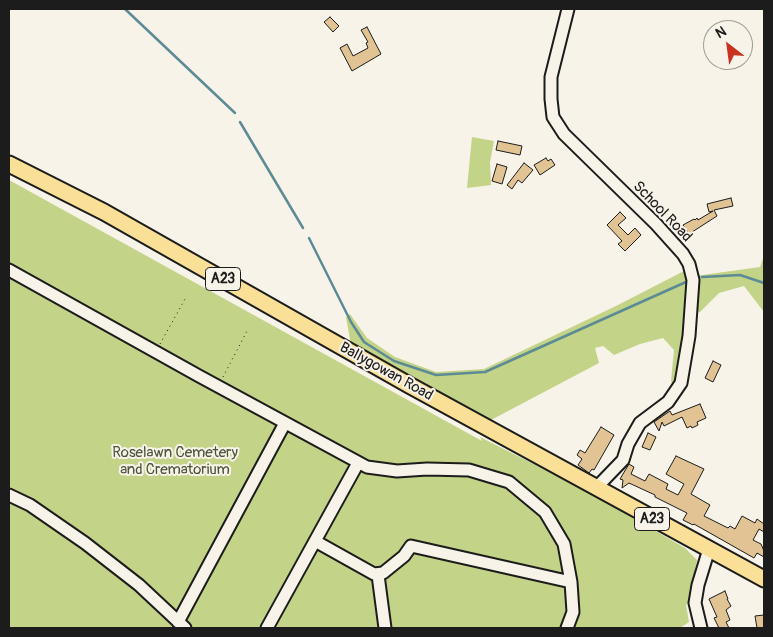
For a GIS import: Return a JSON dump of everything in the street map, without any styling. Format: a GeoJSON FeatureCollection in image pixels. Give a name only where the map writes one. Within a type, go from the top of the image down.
{"type":"FeatureCollection","features":[{"type":"Feature","properties":{"kind":"main road","name":"Ballygowan Road"},"geometry":{"type":"LineString","coordinates":[[10,166],[104,212],[409,385],[764,579]]}},
{"type":"Feature","properties":{"kind":"street","name":"School Road"},"geometry":{"type":"LineString","coordinates":[[568,9],[551,77],[553,117],[564,134],[656,224],[683,254],[690,264],[692,280],[689,336],[681,383],[668,402],[640,423],[628,444],[622,460],[596,488]]}},
{"type":"Feature","properties":{"kind":"street"},"geometry":{"type":"LineString","coordinates":[[9,270],[358,463],[397,470],[469,470],[509,482],[545,512],[564,544],[571,582],[573,612],[567,628]]}},
{"type":"Feature","properties":{"kind":"street"},"geometry":{"type":"LineString","coordinates":[[9,495],[30,506],[85,543],[139,586],[181,625],[285,423]]}},
{"type":"Feature","properties":{"kind":"street"},"geometry":{"type":"LineString","coordinates":[[267,628],[358,463]]}},
{"type":"Feature","properties":{"kind":"street"},"geometry":{"type":"LineString","coordinates":[[315,541],[369,572],[378,575],[384,573],[404,556],[411,546],[571,582]]}},
{"type":"Feature","properties":{"kind":"street"},"geometry":{"type":"LineString","coordinates":[[701,628],[695,603],[698,585],[709,549]]}},
{"type":"Feature","properties":{"kind":"street"},"geometry":{"type":"LineString","coordinates":[[378,575],[385,628]]}},
{"type":"Feature","properties":{"kind":"path"},"geometry":{"type":"LineString","coordinates":[[156,352],[185,299]]}},
{"type":"Feature","properties":{"kind":"path"},"geometry":{"type":"LineString","coordinates":[[218,386],[248,331]]}},
{"type":"Feature","properties":{"kind":"green space"},"geometry":{"type":"Polygon","coordinates":[[[472,137],[494,141],[490,162],[491,185],[467,188],[472,137]]]}},
{"type":"Feature","properties":{"kind":"green space","name":"Roselawn Cemetery and Crematorium"},"geometry":{"type":"Polygon","coordinates":[[[9,180],[482,441],[480,437],[585,490],[685,548],[697,560],[689,602],[686,605],[689,622],[680,628],[9,628],[9,180]]]}},
{"type":"Feature","properties":{"kind":"green space"},"geometry":{"type":"Polygon","coordinates":[[[764,256],[764,312],[744,286],[719,293],[700,312],[687,316],[679,376],[673,386],[671,381],[674,350],[663,338],[640,344],[614,355],[603,346],[595,348],[599,363],[491,420],[351,345],[346,317],[350,314],[367,338],[395,357],[436,372],[484,369],[616,306],[686,270],[688,277],[760,267],[764,256]]]}},
{"type":"Feature","properties":{"kind":"building"},"geometry":{"type":"Polygon","coordinates":[[[330,17],[339,26],[333,32],[324,22],[330,17]]]}},
{"type":"Feature","properties":{"kind":"building"},"geometry":{"type":"Polygon","coordinates":[[[367,27],[381,54],[352,71],[340,48],[347,44],[353,56],[368,48],[366,43],[368,42],[361,30],[367,27]]]}},
{"type":"Feature","properties":{"kind":"building"},"geometry":{"type":"Polygon","coordinates":[[[498,141],[522,146],[520,155],[496,150],[498,141]]]}},
{"type":"Feature","properties":{"kind":"building"},"geometry":{"type":"Polygon","coordinates":[[[546,158],[548,161],[551,159],[555,165],[540,175],[534,165],[546,158]]]}},
{"type":"Feature","properties":{"kind":"building"},"geometry":{"type":"Polygon","coordinates":[[[524,163],[533,170],[522,183],[518,180],[512,189],[507,185],[524,163]]]}},
{"type":"Feature","properties":{"kind":"building"},"geometry":{"type":"Polygon","coordinates":[[[497,164],[507,167],[502,184],[492,181],[497,164]]]}},
{"type":"Feature","properties":{"kind":"building"},"geometry":{"type":"Polygon","coordinates":[[[731,198],[733,206],[714,210],[717,216],[689,234],[683,225],[697,218],[698,220],[713,211],[709,212],[707,204],[731,198]]]}},
{"type":"Feature","properties":{"kind":"building"},"geometry":{"type":"Polygon","coordinates":[[[620,212],[626,218],[618,225],[628,235],[635,228],[641,235],[625,251],[618,244],[622,241],[607,225],[620,212]]]}},
{"type":"Feature","properties":{"kind":"building"},"geometry":{"type":"Polygon","coordinates":[[[713,361],[721,365],[713,382],[705,378],[713,361]]]}},
{"type":"Feature","properties":{"kind":"building"},"geometry":{"type":"Polygon","coordinates":[[[700,404],[706,418],[697,422],[698,425],[692,428],[691,426],[687,428],[682,417],[664,426],[662,422],[659,431],[654,422],[670,411],[672,415],[700,404]]]}},
{"type":"Feature","properties":{"kind":"building"},"geometry":{"type":"Polygon","coordinates":[[[601,427],[614,435],[594,470],[592,469],[589,473],[578,465],[582,459],[577,455],[580,450],[585,453],[601,427]]]}},
{"type":"Feature","properties":{"kind":"building"},"geometry":{"type":"Polygon","coordinates":[[[648,433],[656,437],[650,450],[642,447],[648,433]]]}},
{"type":"Feature","properties":{"kind":"building"},"geometry":{"type":"Polygon","coordinates":[[[676,456],[704,469],[691,494],[710,505],[704,516],[728,528],[730,526],[735,529],[742,516],[755,523],[757,519],[764,524],[764,532],[759,529],[753,540],[761,544],[764,557],[757,553],[754,558],[694,524],[683,520],[687,513],[655,497],[655,495],[629,483],[622,488],[623,480],[620,479],[629,464],[634,467],[631,474],[645,481],[649,474],[668,484],[666,489],[678,495],[684,484],[666,474],[676,456]]]}},
{"type":"Feature","properties":{"kind":"building"},"geometry":{"type":"Polygon","coordinates":[[[725,591],[731,606],[726,610],[730,620],[726,622],[729,628],[719,628],[714,618],[717,617],[709,599],[725,591]]]}},
{"type":"Feature","properties":{"kind":"building"},"geometry":{"type":"Polygon","coordinates":[[[764,615],[764,628],[757,628],[755,616],[764,615]]]}},
{"type":"Feature","properties":{"kind":"waterway"},"geometry":{"type":"LineString","coordinates":[[125,9],[235,113]]}},
{"type":"Feature","properties":{"kind":"waterway"},"geometry":{"type":"LineString","coordinates":[[240,122],[303,228]]}},
{"type":"Feature","properties":{"kind":"waterway"},"geometry":{"type":"LineString","coordinates":[[309,238],[351,322],[364,342],[394,361],[436,375],[485,372],[686,282]]}},
{"type":"Feature","properties":{"kind":"waterway"},"geometry":{"type":"LineString","coordinates":[[702,277],[740,275],[764,283]]}}]}
